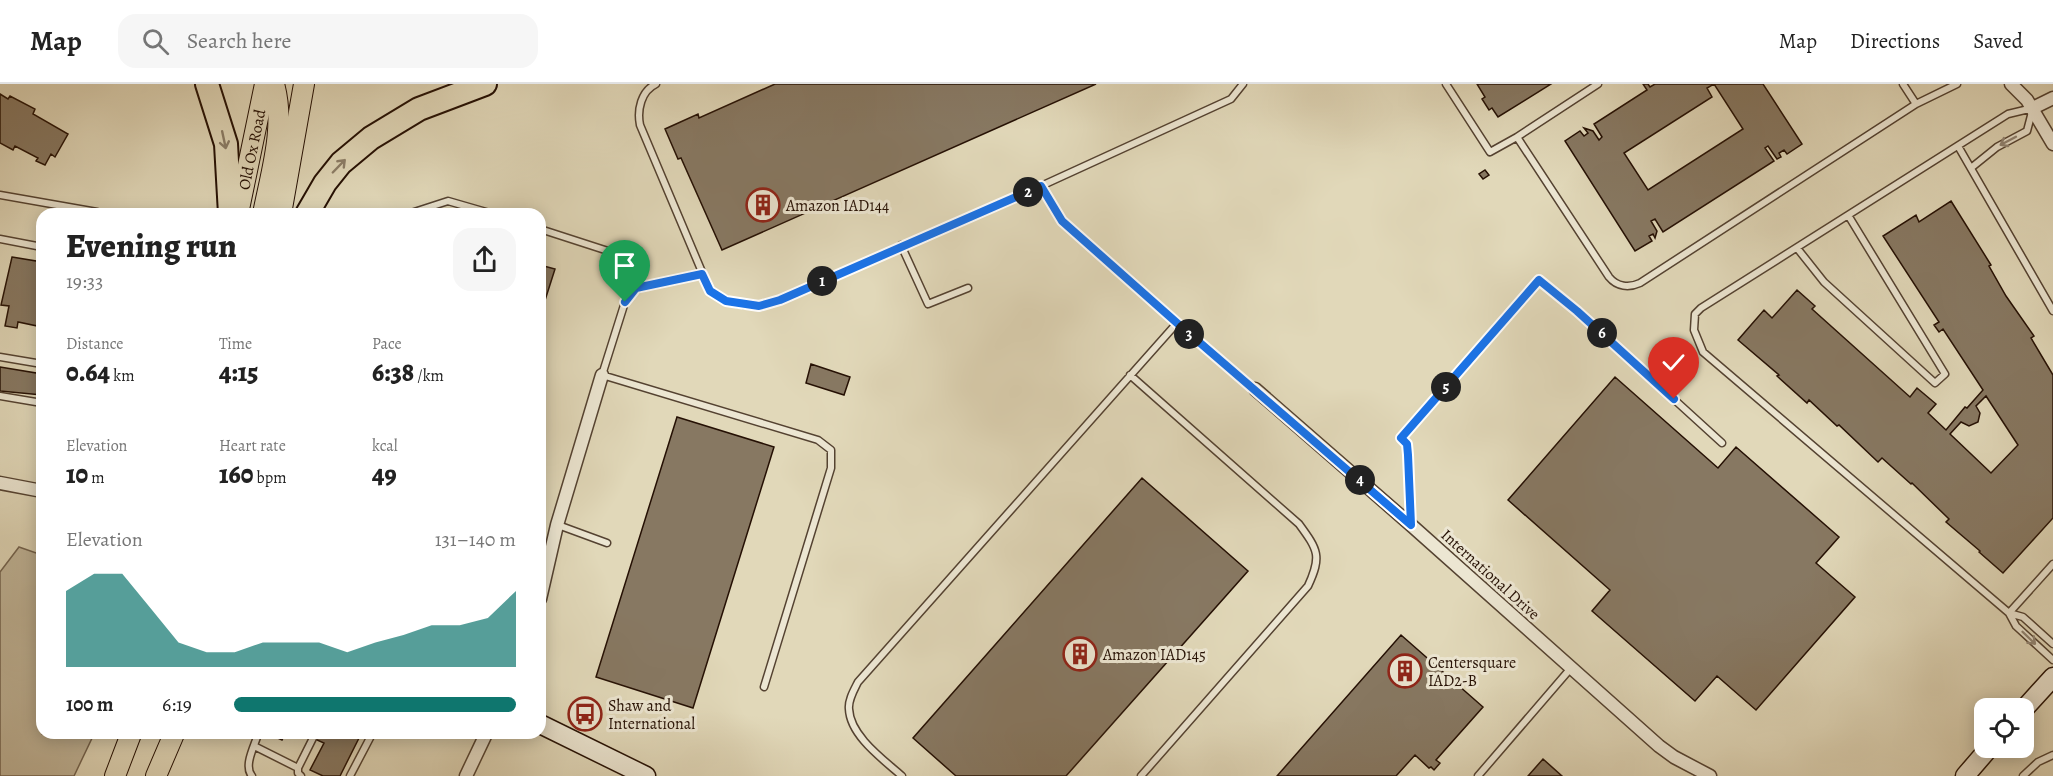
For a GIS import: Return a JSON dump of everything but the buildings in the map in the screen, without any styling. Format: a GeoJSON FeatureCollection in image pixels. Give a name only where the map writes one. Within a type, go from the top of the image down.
{"type":"FeatureCollection","features":[{"type":"Feature","properties":{"kind":"highway"},"geometry":{"type":"LineString","coordinates":[[207,84],[226,144],[230,208]]}},
{"type":"Feature","properties":{"kind":"highway"},"geometry":{"type":"LineString","coordinates":[[310,208],[325,183],[341,163],[371,138],[419,109],[485,84]]}},
{"type":"Feature","properties":{"kind":"main road","name":"Old Ox Road"},"geometry":{"type":"LineString","coordinates":[[239,208],[265,84]]}},
{"type":"Feature","properties":{"kind":"main road"},"geometry":{"type":"LineString","coordinates":[[264,208],[279,134],[278,97],[274,84]]}},
{"type":"Feature","properties":{"kind":"main road"},"geometry":{"type":"LineString","coordinates":[[282,208],[304,84]]}},
{"type":"Feature","properties":{"kind":"main road"},"geometry":{"type":"LineString","coordinates":[[2034,698],[2053,677]]}},
{"type":"Feature","properties":{"kind":"main road"},"geometry":{"type":"LineString","coordinates":[[546,727],[646,776]]}},
{"type":"Feature","properties":{"kind":"main road"},"geometry":{"type":"LineString","coordinates":[[115,776],[129,739]]}},
{"type":"Feature","properties":{"kind":"main road"},"geometry":{"type":"LineString","coordinates":[[156,776],[172,739]]}},
{"type":"Feature","properties":{"kind":"main road"},"geometry":{"type":"LineString","coordinates":[[1965,776],[1981,758]]}},
{"type":"Feature","properties":{"kind":"street"},"geometry":{"type":"LineString","coordinates":[[2011,84],[2032,108],[2053,144]]}},
{"type":"Feature","properties":{"kind":"street"},"geometry":{"type":"LineString","coordinates":[[2032,108],[2053,98]]}},
{"type":"Feature","properties":{"kind":"street"},"geometry":{"type":"LineString","coordinates":[[546,573],[557,525],[602,375]]}},
{"type":"Feature","properties":{"kind":"street","name":"International Drive"},"geometry":{"type":"LineString","coordinates":[[1255,390],[1411,525],[1659,746],[1674,757],[1710,776]]}},
{"type":"Feature","properties":{"kind":"street"},"geometry":{"type":"LineString","coordinates":[[0,483],[36,490]]}},
{"type":"Feature","properties":{"kind":"street"},"geometry":{"type":"LineString","coordinates":[[466,776],[484,739]]}},
{"type":"Feature","properties":{"kind":"lane"},"geometry":{"type":"LineString","coordinates":[[656,84],[642,99],[638,113],[640,125],[702,274],[710,291],[726,301],[759,306],[780,300],[1041,186],[1231,99],[1243,84]]}},
{"type":"Feature","properties":{"kind":"lane"},"geometry":{"type":"LineString","coordinates":[[1446,84],[1490,152],[1598,84]]}},
{"type":"Feature","properties":{"kind":"lane"},"geometry":{"type":"LineString","coordinates":[[1904,84],[1916,104]]}},
{"type":"Feature","properties":{"kind":"lane"},"geometry":{"type":"LineString","coordinates":[[1517,137],[1609,277],[1621,285],[1634,286],[1916,104],[1957,84]]}},
{"type":"Feature","properties":{"kind":"lane"},"geometry":{"type":"LineString","coordinates":[[1971,168],[1995,149],[2027,131],[2032,108],[2008,114],[1701,308],[1695,314],[1694,330],[1699,346],[1712,360],[2009,613],[2016,626],[2053,660]]}},
{"type":"Feature","properties":{"kind":"lane"},"geometry":{"type":"LineString","coordinates":[[1958,146],[2053,311]]}},
{"type":"Feature","properties":{"kind":"lane"},"geometry":{"type":"LineString","coordinates":[[1041,186],[1062,221],[1255,390]]}},
{"type":"Feature","properties":{"kind":"lane"},"geometry":{"type":"LineString","coordinates":[[0,195],[74,208]]}},
{"type":"Feature","properties":{"kind":"lane"},"geometry":{"type":"LineString","coordinates":[[426,208],[448,201],[472,208]]}},
{"type":"Feature","properties":{"kind":"lane"},"geometry":{"type":"LineString","coordinates":[[1797,248],[1824,282],[1935,383],[1945,374],[1848,215]]}},
{"type":"Feature","properties":{"kind":"lane"},"geometry":{"type":"LineString","coordinates":[[546,231],[608,251],[627,272],[636,288]]}},
{"type":"Feature","properties":{"kind":"lane"},"geometry":{"type":"LineString","coordinates":[[0,239],[36,246]]}},
{"type":"Feature","properties":{"kind":"lane"},"geometry":{"type":"LineString","coordinates":[[901,246],[928,304],[968,288]]}},
{"type":"Feature","properties":{"kind":"lane"},"geometry":{"type":"LineString","coordinates":[[702,274],[636,288],[625,302],[602,375],[818,440],[831,450],[831,468],[764,687]]}},
{"type":"Feature","properties":{"kind":"lane"},"geometry":{"type":"LineString","coordinates":[[1411,525],[1407,444],[1401,438],[1539,280],[1577,311],[1722,443]]}},
{"type":"Feature","properties":{"kind":"lane"},"geometry":{"type":"LineString","coordinates":[[902,776],[871,749],[857,731],[849,710],[858,682],[1177,323]]}},
{"type":"Feature","properties":{"kind":"lane"},"geometry":{"type":"LineString","coordinates":[[0,357],[36,363]]}},
{"type":"Feature","properties":{"kind":"lane"},"geometry":{"type":"LineString","coordinates":[[1130,375],[1299,524],[1313,543],[1317,566],[1308,586],[1141,776]]}},
{"type":"Feature","properties":{"kind":"lane"},"geometry":{"type":"LineString","coordinates":[[0,396],[36,402]]}},
{"type":"Feature","properties":{"kind":"lane"},"geometry":{"type":"LineString","coordinates":[[557,525],[607,543]]}},
{"type":"Feature","properties":{"kind":"lane"},"geometry":{"type":"LineString","coordinates":[[2009,613],[2053,564]]}},
{"type":"Feature","properties":{"kind":"lane"},"geometry":{"type":"LineString","coordinates":[[2009,613],[2023,617],[2053,644]]}},
{"type":"Feature","properties":{"kind":"lane"},"geometry":{"type":"LineString","coordinates":[[1478,776],[1571,668]]}},
{"type":"Feature","properties":{"kind":"lane"},"geometry":{"type":"LineString","coordinates":[[252,776],[248,766],[257,739]]}},
{"type":"Feature","properties":{"kind":"lane"},"geometry":{"type":"LineString","coordinates":[[301,776],[298,768],[312,739]]}},
{"type":"Feature","properties":{"kind":"lane"},"geometry":{"type":"LineString","coordinates":[[350,776],[369,739]]}},
{"type":"Feature","properties":{"kind":"lane"},"geometry":{"type":"LineString","coordinates":[[255,746],[298,768]]}},
{"type":"Feature","properties":{"kind":"lane"},"geometry":{"type":"LineString","coordinates":[[2023,776],[2038,762],[2053,755]]}},
{"type":"Feature","properties":{"kind":"shaded area"},"geometry":{"type":"Polygon","coordinates":[[[19,547],[36,553],[36,739],[92,739],[74,776],[0,776],[0,572],[19,547]]]}},
{"type":"Feature","properties":{"kind":"place","name":"Amazon IAD144"},"geometry":{"type":"Point","coordinates":[763,205]}},
{"type":"Feature","properties":{"kind":"place","name":"Amazon IAD145"},"geometry":{"type":"Point","coordinates":[1080,654]}},
{"type":"Feature","properties":{"kind":"place","name":"Centersquare IAD2-B"},"geometry":{"type":"Point","coordinates":[1405,671]}},
{"type":"Feature","properties":{"kind":"place","name":"Shaw and International"},"geometry":{"type":"Point","coordinates":[585,714]}},
{"type":"Feature","properties":{"kind":"route"},"geometry":{"type":"LineString","coordinates":[[625,302],[636,288],[702,274],[710,291],[726,301],[759,306],[780,300],[1041,186],[1062,221],[1411,525],[1407,444],[1401,438],[1539,280],[1577,311],[1674,399]]}}]}
